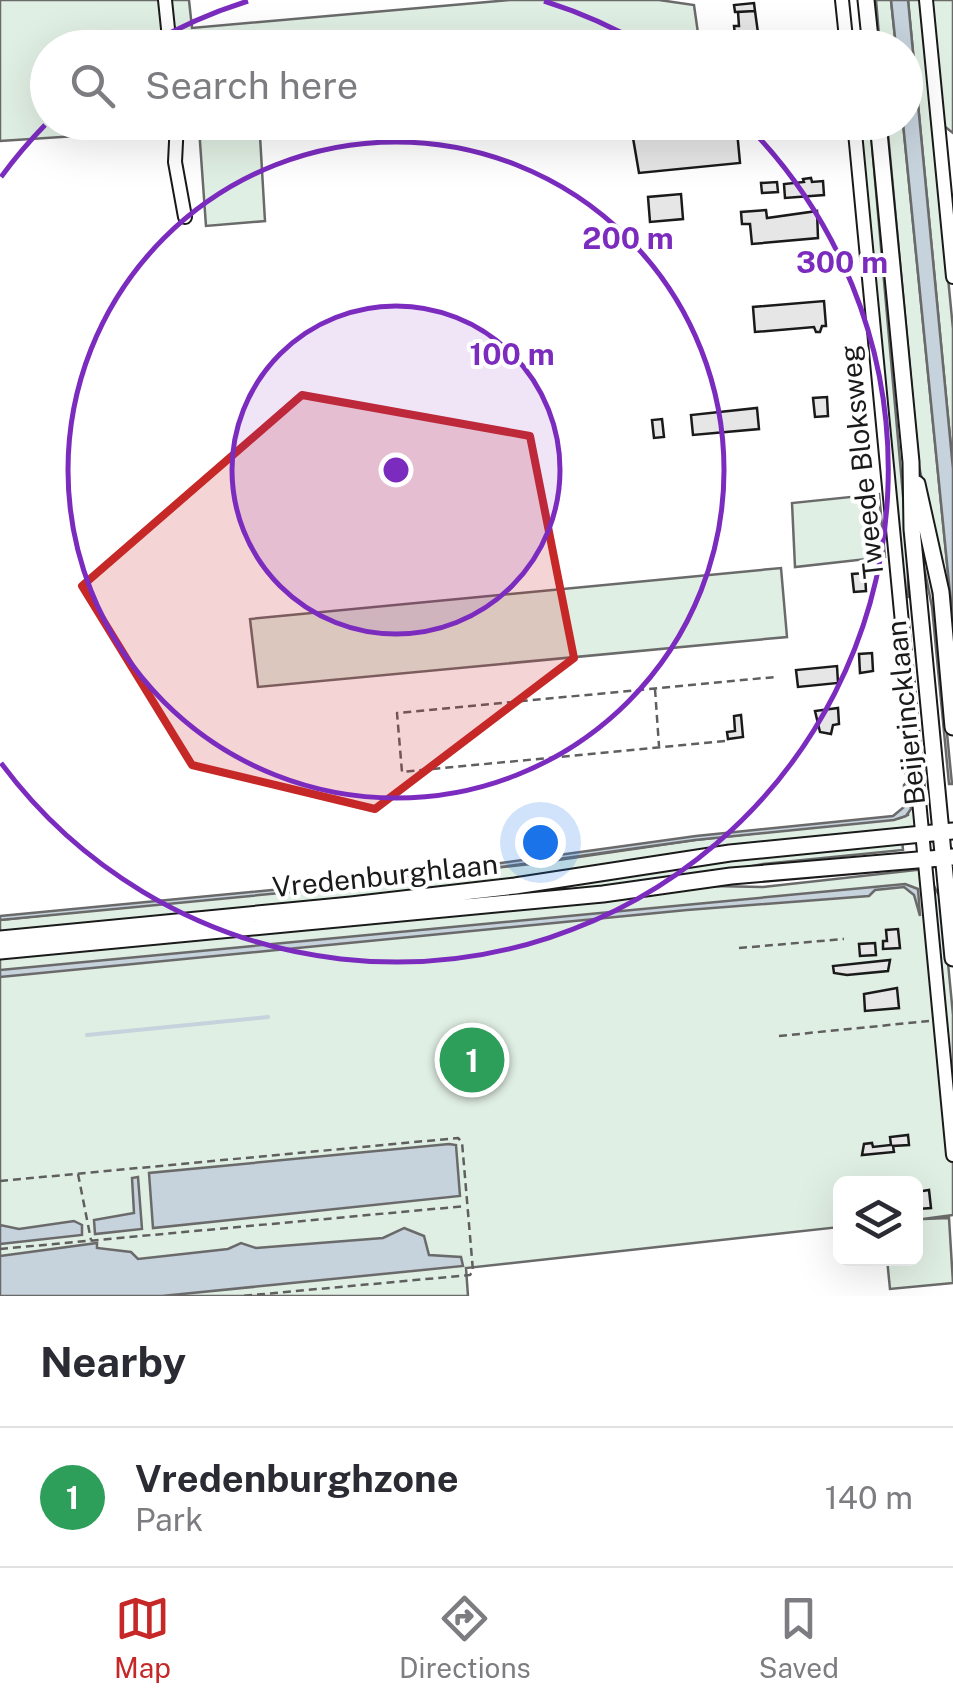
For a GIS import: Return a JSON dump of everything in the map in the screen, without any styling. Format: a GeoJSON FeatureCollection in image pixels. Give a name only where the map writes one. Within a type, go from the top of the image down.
{"type":"FeatureCollection","features":[{"type":"Feature","properties":{"kind":"main road"},"geometry":{"type":"LineString","coordinates":[[866,0],[868,30]]}},
{"type":"Feature","properties":{"kind":"main road","name":"Beijerincklaan"},"geometry":{"type":"LineString","coordinates":[[880,140],[911,462],[912,530],[947,832],[953,958]]}},
{"type":"Feature","properties":{"kind":"main road","name":"Beijerincklaan"},"geometry":{"type":"LineString","coordinates":[[911,462],[941,592],[953,726]]}},
{"type":"Feature","properties":{"kind":"main road","name":"Vredenburghlaan"},"geometry":{"type":"LineString","coordinates":[[0,939],[351,905],[515,886],[730,853],[947,832]]}},
{"type":"Feature","properties":{"kind":"main road","name":"Vredenburghlaan"},"geometry":{"type":"LineString","coordinates":[[0,951],[603,894],[731,876],[948,858]]}},
{"type":"Feature","properties":{"kind":"street"},"geometry":{"type":"LineString","coordinates":[[165,0],[168,30]]}},
{"type":"Feature","properties":{"kind":"street"},"geometry":{"type":"LineString","coordinates":[[842,0],[845,30]]}},
{"type":"Feature","properties":{"kind":"street"},"geometry":{"type":"LineString","coordinates":[[926,0],[946,138],[953,277]]}},
{"type":"Feature","properties":{"kind":"street"},"geometry":{"type":"LineString","coordinates":[[177,140],[176,162],[185,217]]}},
{"type":"Feature","properties":{"kind":"street","name":"Tweede Bloksweg"},"geometry":{"type":"LineString","coordinates":[[856,140],[953,1155]]}},
{"type":"Feature","properties":{"kind":"path"},"geometry":{"type":"LineString","coordinates":[[725,741],[402,772],[396,712],[775,676]]}},
{"type":"Feature","properties":{"kind":"path"},"geometry":{"type":"LineString","coordinates":[[655,688],[660,747]]}},
{"type":"Feature","properties":{"kind":"path"},"geometry":{"type":"LineString","coordinates":[[739,948],[844,939]]}},
{"type":"Feature","properties":{"kind":"path"},"geometry":{"type":"LineString","coordinates":[[778,1036],[940,1020]]}},
{"type":"Feature","properties":{"kind":"path"},"geometry":{"type":"LineString","coordinates":[[0,1181],[458,1138],[462,1142],[473,1271],[470,1276],[242,1296]]}},
{"type":"Feature","properties":{"kind":"path"},"geometry":{"type":"LineString","coordinates":[[77,1173],[91,1241]]}},
{"type":"Feature","properties":{"kind":"path"},"geometry":{"type":"LineString","coordinates":[[0,1250],[466,1206]]}},
{"type":"Feature","properties":{"kind":"highlighted area"},"geometry":{"type":"Polygon","coordinates":[[[302,395],[530,436],[574,658],[375,809],[192,765],[82,586],[302,395]]]}},
{"type":"Feature","properties":{"kind":"green space"},"geometry":{"type":"Polygon","coordinates":[[[0,0],[189,0],[192,28],[510,0],[659,0],[694,5],[698,30],[30,30],[30,139],[0,141],[0,0]]]}},
{"type":"Feature","properties":{"kind":"green space"},"geometry":{"type":"Polygon","coordinates":[[[876,0],[891,0],[894,30],[879,30],[876,0]]]}},
{"type":"Feature","properties":{"kind":"green space"},"geometry":{"type":"Polygon","coordinates":[[[908,0],[921,0],[953,329],[953,469],[921,140],[923,30],[911,30],[908,0]]]}},
{"type":"Feature","properties":{"kind":"green space"},"geometry":{"type":"Polygon","coordinates":[[[930,0],[953,0],[953,133],[944,126],[930,0]]]}},
{"type":"Feature","properties":{"kind":"green space"},"geometry":{"type":"Polygon","coordinates":[[[200,140],[260,140],[265,221],[206,226],[200,140]]]}},
{"type":"Feature","properties":{"kind":"green space"},"geometry":{"type":"Polygon","coordinates":[[[861,140],[872,140],[908,552],[908,597],[904,598],[861,140]]]}},
{"type":"Feature","properties":{"kind":"green space"},"geometry":{"type":"Polygon","coordinates":[[[889,140],[905,140],[953,623],[953,666],[919,466],[889,140]]]}},
{"type":"Feature","properties":{"kind":"green space"},"geometry":{"type":"Polygon","coordinates":[[[879,494],[885,557],[795,567],[792,503],[879,494]]]}},
{"type":"Feature","properties":{"kind":"green space"},"geometry":{"type":"Polygon","coordinates":[[[919,496],[934,601],[952,784],[932,607],[920,547],[919,496]]]}},
{"type":"Feature","properties":{"kind":"green space"},"geometry":{"type":"Polygon","coordinates":[[[781,568],[787,637],[258,687],[250,619],[781,568]]]}},
{"type":"Feature","properties":{"kind":"green space"},"geometry":{"type":"Polygon","coordinates":[[[904,745],[908,747],[917,825],[909,831],[514,882],[0,936],[0,920],[531,864],[695,840],[900,818],[908,815],[904,745]]]}},
{"type":"Feature","properties":{"kind":"green space"},"geometry":{"type":"Polygon","coordinates":[[[902,840],[903,850],[763,864],[654,885],[210,928],[597,875],[902,840]]]}},
{"type":"Feature","properties":{"kind":"green space"},"geometry":{"type":"Polygon","coordinates":[[[925,869],[942,901],[953,1015],[953,1215],[923,1219],[923,1176],[833,1176],[833,1228],[466,1268],[468,1296],[0,1296],[0,954],[711,886],[763,887],[925,869]]]}},
{"type":"Feature","properties":{"kind":"green space"},"geometry":{"type":"Polygon","coordinates":[[[949,1218],[953,1283],[890,1289],[888,1266],[923,1266],[923,1219],[949,1218]]]}},
{"type":"Feature","properties":{"kind":"shaded area"},"geometry":{"type":"Polygon","coordinates":[[[891,0],[908,0],[911,30],[894,30],[891,0]]]}},
{"type":"Feature","properties":{"kind":"shaded area"},"geometry":{"type":"Polygon","coordinates":[[[905,140],[921,140],[953,469],[953,623],[905,140]]]}},
{"type":"Feature","properties":{"kind":"shaded area"},"geometry":{"type":"Polygon","coordinates":[[[907,782],[911,809],[906,816],[894,820],[695,840],[385,883],[0,920],[0,916],[386,879],[696,836],[893,816],[904,807],[907,782]]]}},
{"type":"Feature","properties":{"kind":"shaded area"},"geometry":{"type":"Polygon","coordinates":[[[905,884],[918,889],[920,916],[914,895],[904,887],[875,890],[869,896],[0,977],[0,970],[905,884]]]}},
{"type":"Feature","properties":{"kind":"shaded area"},"geometry":{"type":"Polygon","coordinates":[[[456,1145],[460,1196],[153,1228],[149,1173],[456,1145]]]}},
{"type":"Feature","properties":{"kind":"shaded area"},"geometry":{"type":"Polygon","coordinates":[[[138,1177],[142,1229],[95,1234],[94,1220],[134,1213],[132,1178],[138,1177]]]}},
{"type":"Feature","properties":{"kind":"shaded area"},"geometry":{"type":"Polygon","coordinates":[[[74,1221],[82,1225],[82,1235],[0,1244],[0,1225],[19,1229],[74,1221]]]}},
{"type":"Feature","properties":{"kind":"shaded area"},"geometry":{"type":"Polygon","coordinates":[[[404,1228],[424,1236],[429,1255],[461,1257],[463,1266],[162,1296],[0,1296],[0,1256],[97,1243],[97,1248],[131,1252],[138,1259],[228,1249],[241,1243],[256,1248],[383,1238],[404,1228]]]}},
{"type":"Feature","properties":{"kind":"building"},"geometry":{"type":"Polygon","coordinates":[[[754,3],[755,11],[735,12],[734,5],[754,3]]]}},
{"type":"Feature","properties":{"kind":"building"},"geometry":{"type":"Polygon","coordinates":[[[755,11],[758,30],[734,30],[734,26],[739,26],[738,12],[755,11]]]}},
{"type":"Feature","properties":{"kind":"building"},"geometry":{"type":"Polygon","coordinates":[[[633,140],[738,140],[740,163],[639,173],[633,140]]]}},
{"type":"Feature","properties":{"kind":"building"},"geometry":{"type":"Polygon","coordinates":[[[811,178],[812,182],[823,181],[824,195],[785,198],[784,184],[811,178]]]}},
{"type":"Feature","properties":{"kind":"building"},"geometry":{"type":"Polygon","coordinates":[[[777,182],[778,192],[762,193],[761,183],[777,182]]]}},
{"type":"Feature","properties":{"kind":"building"},"geometry":{"type":"Polygon","coordinates":[[[681,194],[683,219],[650,222],[648,197],[681,194]]]}},
{"type":"Feature","properties":{"kind":"building"},"geometry":{"type":"Polygon","coordinates":[[[766,210],[767,218],[817,211],[818,238],[752,244],[750,224],[742,224],[741,212],[766,210]]]}},
{"type":"Feature","properties":{"kind":"building"},"geometry":{"type":"Polygon","coordinates":[[[824,301],[826,326],[820,332],[814,327],[755,332],[753,307],[824,301]]]}},
{"type":"Feature","properties":{"kind":"building"},"geometry":{"type":"Polygon","coordinates":[[[827,397],[828,416],[815,417],[813,398],[827,397]]]}},
{"type":"Feature","properties":{"kind":"building"},"geometry":{"type":"Polygon","coordinates":[[[757,408],[759,429],[693,435],[691,415],[757,408]]]}},
{"type":"Feature","properties":{"kind":"building"},"geometry":{"type":"Polygon","coordinates":[[[662,419],[664,437],[654,438],[652,420],[662,419]]]}},
{"type":"Feature","properties":{"kind":"building"},"geometry":{"type":"Polygon","coordinates":[[[865,573],[866,591],[854,592],[852,574],[865,573]]]}},
{"type":"Feature","properties":{"kind":"building"},"geometry":{"type":"Polygon","coordinates":[[[872,653],[873,671],[860,673],[859,654],[872,653]]]}},
{"type":"Feature","properties":{"kind":"building"},"geometry":{"type":"Polygon","coordinates":[[[837,666],[838,683],[798,687],[796,670],[837,666]]]}},
{"type":"Feature","properties":{"kind":"building"},"geometry":{"type":"Polygon","coordinates":[[[838,708],[839,724],[833,725],[831,734],[820,732],[815,711],[838,708]]]}},
{"type":"Feature","properties":{"kind":"building"},"geometry":{"type":"Polygon","coordinates":[[[741,715],[743,737],[728,739],[727,732],[735,731],[734,716],[741,715]]]}},
{"type":"Feature","properties":{"kind":"building"},"geometry":{"type":"Polygon","coordinates":[[[898,929],[900,948],[883,949],[886,930],[898,929]]]}},
{"type":"Feature","properties":{"kind":"building"},"geometry":{"type":"Polygon","coordinates":[[[875,943],[876,955],[860,956],[859,944],[875,943]]]}},
{"type":"Feature","properties":{"kind":"building"},"geometry":{"type":"Polygon","coordinates":[[[890,960],[888,971],[834,973],[833,966],[890,960]]]}},
{"type":"Feature","properties":{"kind":"building"},"geometry":{"type":"Polygon","coordinates":[[[897,988],[899,1008],[865,1011],[864,994],[897,988]]]}},
{"type":"Feature","properties":{"kind":"building"},"geometry":{"type":"Polygon","coordinates":[[[908,1135],[909,1145],[893,1146],[894,1152],[862,1155],[864,1144],[891,1145],[890,1137],[908,1135]]]}},
{"type":"Feature","properties":{"kind":"building"},"geometry":{"type":"Polygon","coordinates":[[[929,1190],[931,1208],[923,1209],[923,1191],[929,1190]]]}},
{"type":"Feature","properties":{"kind":"waterway"},"geometry":{"type":"LineString","coordinates":[[87,1035],[268,1017]]}},
{"type":"Feature","properties":{"kind":"place","name":"Vredenburghzone"},"geometry":{"type":"Point","coordinates":[472,1060]}}]}
